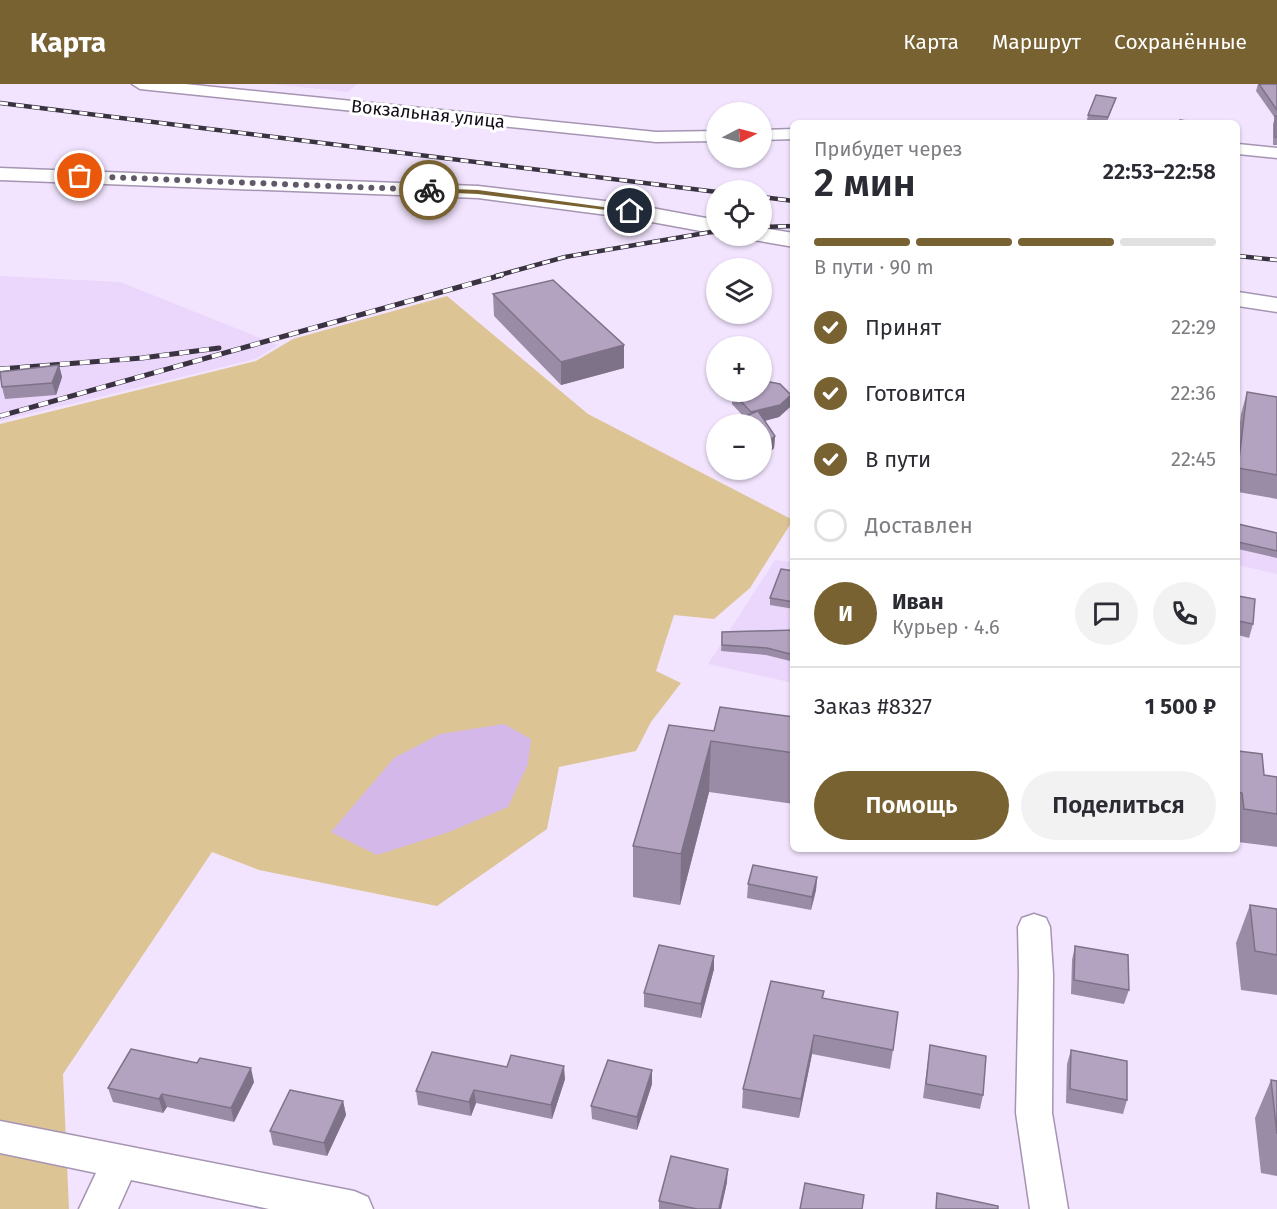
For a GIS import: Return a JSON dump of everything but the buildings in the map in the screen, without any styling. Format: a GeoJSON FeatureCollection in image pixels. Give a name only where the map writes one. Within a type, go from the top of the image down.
{"type":"FeatureCollection","features":[{"type":"Feature","properties":{"kind":"main road"},"geometry":{"type":"LineString","coordinates":[[0,174],[478,192],[630,211],[706,225]]}},
{"type":"Feature","properties":{"kind":"main road"},"geometry":{"type":"LineString","coordinates":[[772,237],[790,239]]}},
{"type":"Feature","properties":{"kind":"main road"},"geometry":{"type":"LineString","coordinates":[[1240,299],[1277,305]]}},
{"type":"Feature","properties":{"kind":"street","name":"Вокзальная улица"},"geometry":{"type":"LineString","coordinates":[[140,84],[656,137],[706,136]]}},
{"type":"Feature","properties":{"kind":"street"},"geometry":{"type":"LineString","coordinates":[[772,135],[790,134]]}},
{"type":"Feature","properties":{"kind":"street"},"geometry":{"type":"LineString","coordinates":[[1240,148],[1277,153]]}},
{"type":"Feature","properties":{"kind":"street"},"geometry":{"type":"LineString","coordinates":[[1034,927],[1036,974],[1034,1113],[1049,1209]]}},
{"type":"Feature","properties":{"kind":"street"},"geometry":{"type":"LineString","coordinates":[[0,1137],[354,1209]]}},
{"type":"Feature","properties":{"kind":"street"},"geometry":{"type":"LineString","coordinates":[[99,1209],[122,1161]]}},
{"type":"Feature","properties":{"kind":"shaded area"},"geometry":{"type":"Polygon","coordinates":[[[271,84],[357,84],[348,92],[271,84]]]}},
{"type":"Feature","properties":{"kind":"shaded area"},"geometry":{"type":"Polygon","coordinates":[[[0,276],[120,282],[278,345],[255,359],[0,421],[0,276]]]}},
{"type":"Feature","properties":{"kind":"shaded area"},"geometry":{"type":"Polygon","coordinates":[[[447,296],[588,414],[706,475],[706,480],[716,480],[790,518],[790,525],[750,588],[714,619],[674,615],[656,671],[681,683],[651,722],[636,751],[559,767],[547,829],[437,906],[259,870],[212,852],[63,1074],[69,1209],[0,1209],[0,424],[256,361],[293,339],[447,296]]]}},
{"type":"Feature","properties":{"kind":"shaded area"},"geometry":{"type":"Polygon","coordinates":[[[1240,528],[1277,537],[1277,574],[1240,565],[1240,528]]]}},
{"type":"Feature","properties":{"kind":"shaded area"},"geometry":{"type":"Polygon","coordinates":[[[775,560],[790,562],[790,682],[708,664],[775,560]]]}},
{"type":"Feature","properties":{"kind":"shaded area"},"geometry":{"type":"Polygon","coordinates":[[[504,724],[531,739],[528,764],[508,807],[449,832],[377,855],[331,832],[394,758],[440,734],[504,724]]]}},
{"type":"Feature","properties":{"kind":"railway"},"geometry":{"type":"LineString","coordinates":[[0,103],[706,191]]}},
{"type":"Feature","properties":{"kind":"railway"},"geometry":{"type":"LineString","coordinates":[[772,198],[790,200]]}},
{"type":"Feature","properties":{"kind":"railway"},"geometry":{"type":"LineString","coordinates":[[772,227],[790,226]]}},
{"type":"Feature","properties":{"kind":"railway"},"geometry":{"type":"LineString","coordinates":[[496,276],[565,257],[706,233]]}},
{"type":"Feature","properties":{"kind":"railway"},"geometry":{"type":"LineString","coordinates":[[1240,256],[1277,260]]}},
{"type":"Feature","properties":{"kind":"railway"},"geometry":{"type":"LineString","coordinates":[[0,416],[502,275]]}},
{"type":"Feature","properties":{"kind":"railway"},"geometry":{"type":"LineString","coordinates":[[0,369],[142,358],[219,348]]}},
{"type":"Feature","properties":{"kind":"way so far"},"geometry":{"type":"LineString","coordinates":[[80,176],[429,190]]}},
{"type":"Feature","properties":{"kind":"route"},"geometry":{"type":"LineString","coordinates":[[429,190],[478,192],[630,211]]}}]}
